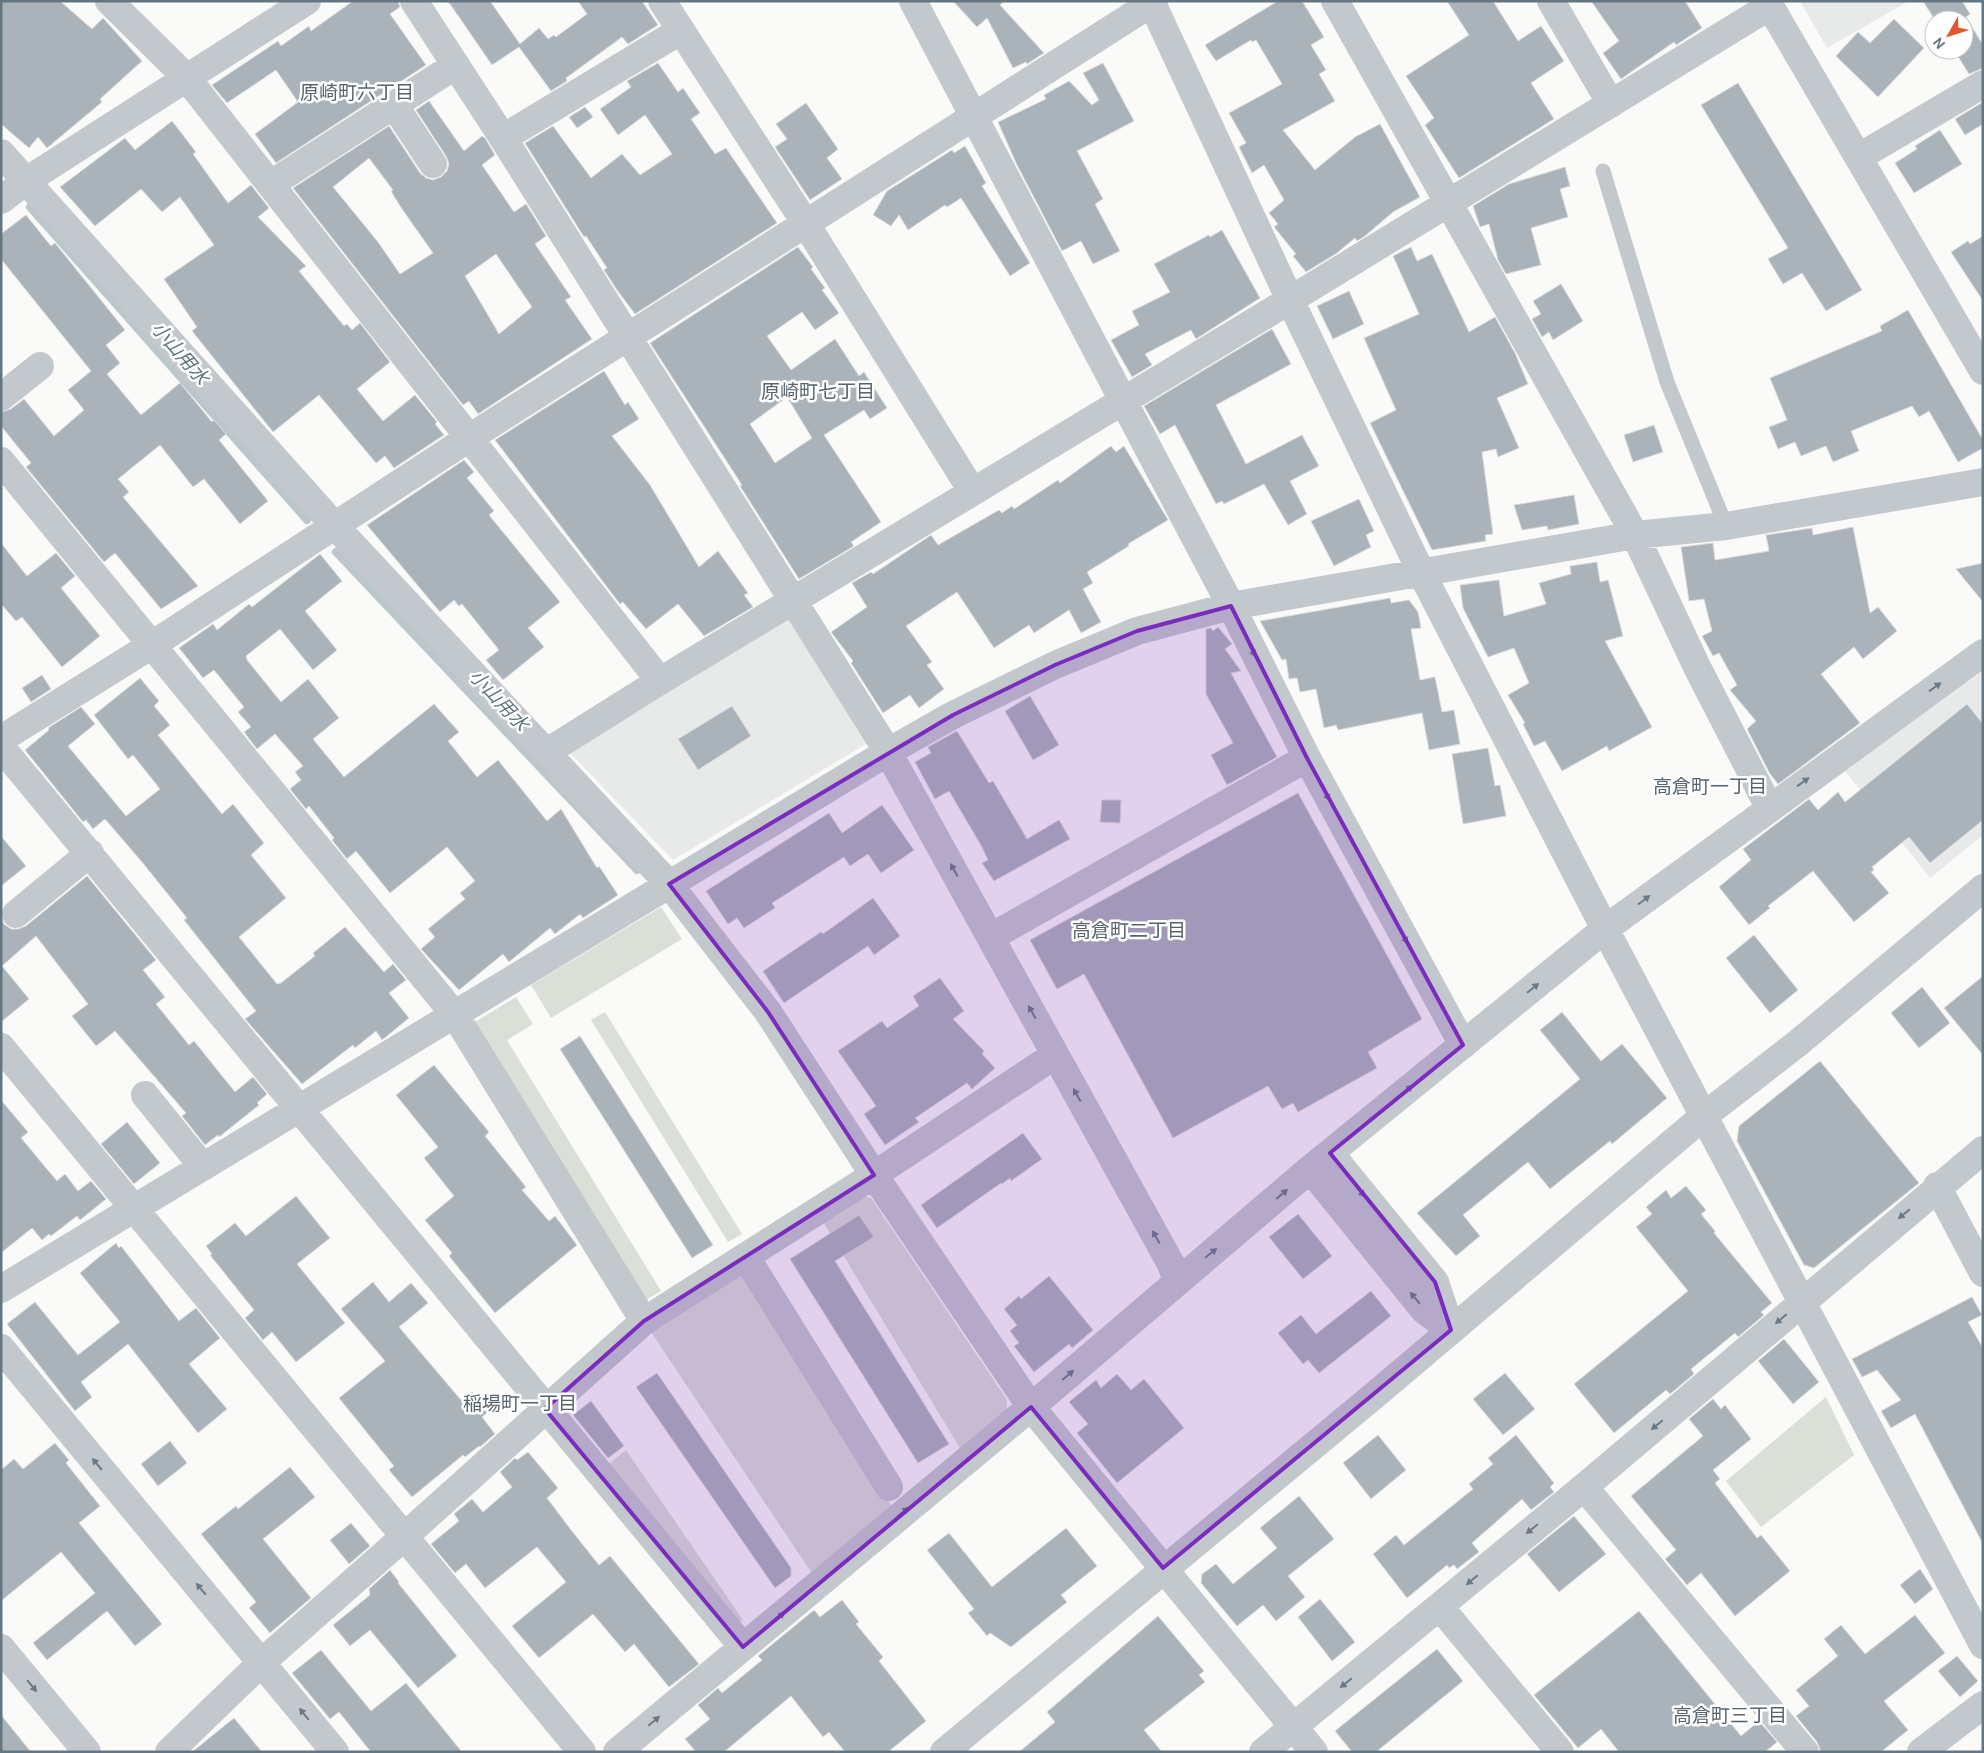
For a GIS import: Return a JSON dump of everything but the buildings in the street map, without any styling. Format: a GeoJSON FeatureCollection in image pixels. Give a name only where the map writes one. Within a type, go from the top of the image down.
{"type":"FeatureCollection","features":[{"type":"Feature","properties":{"kind":"street"},"geometry":{"type":"LineString","coordinates":[[109,1],[186,77],[660,681]]}},
{"type":"Feature","properties":{"kind":"street"},"geometry":{"type":"LineString","coordinates":[[1,200],[26,181],[307,1]]}},
{"type":"Feature","properties":{"kind":"street"},"geometry":{"type":"LineString","coordinates":[[414,1],[503,138],[888,752],[1171,1264],[1177,1281]]}},
{"type":"Feature","properties":{"kind":"street"},"geometry":{"type":"LineString","coordinates":[[662,1],[806,224],[972,491]]}},
{"type":"Feature","properties":{"kind":"street"},"geometry":{"type":"LineString","coordinates":[[913,1],[1231,606],[1306,758],[1463,1045]]}},
{"type":"Feature","properties":{"kind":"street"},"geometry":{"type":"LineString","coordinates":[[1335,1],[1635,535],[1697,666],[1769,807]]}},
{"type":"Feature","properties":{"kind":"street"},"geometry":{"type":"LineString","coordinates":[[1551,1],[1611,104]]}},
{"type":"Feature","properties":{"kind":"street"},"geometry":{"type":"LineString","coordinates":[[1,739],[152,645],[469,438],[628,339],[1152,2],[1290,300],[1421,572],[1605,928],[1983,1645]]}},
{"type":"Feature","properties":{"kind":"street"},"geometry":{"type":"LineString","coordinates":[[547,752],[660,681],[1611,104],[1769,4],[1983,370]]}},
{"type":"Feature","properties":{"kind":"street"},"geometry":{"type":"LineString","coordinates":[[503,138],[680,31]]}},
{"type":"Feature","properties":{"kind":"street"},"geometry":{"type":"LineString","coordinates":[[271,184],[456,65]]}},
{"type":"Feature","properties":{"kind":"street"},"geometry":{"type":"LineString","coordinates":[[1859,158],[1983,84]]}},
{"type":"Feature","properties":{"kind":"street"},"geometry":{"type":"LineString","coordinates":[[394,105],[433,164]]}},
{"type":"Feature","properties":{"kind":"street"},"geometry":{"type":"LineString","coordinates":[[1,153],[335,526],[669,884],[768,1012],[874,1175],[1031,1407],[1314,1752]]}},
{"type":"Feature","properties":{"kind":"street"},"geometry":{"type":"LineString","coordinates":[[1,397],[40,366]]}},
{"type":"Feature","properties":{"kind":"street"},"geometry":{"type":"LineString","coordinates":[[1,461],[455,1015],[644,1321]]}},
{"type":"Feature","properties":{"kind":"street"},"geometry":{"type":"LineString","coordinates":[[1,1289],[888,752],[953,715],[1056,665],[1137,632],[1231,606],[1421,572],[1635,535],[1726,526],[1983,482]]}},
{"type":"Feature","properties":{"kind":"street"},"geometry":{"type":"LineString","coordinates":[[617,1752],[1031,1407],[1320,1161],[1605,928],[1983,653]]}},
{"type":"Feature","properties":{"kind":"street"},"geometry":{"type":"LineString","coordinates":[[1,747],[545,1410],[743,1647]]}},
{"type":"Feature","properties":{"kind":"street"},"geometry":{"type":"LineString","coordinates":[[991,937],[1306,758]]}},
{"type":"Feature","properties":{"kind":"street"},"geometry":{"type":"LineString","coordinates":[[16,914],[90,854]]}},
{"type":"Feature","properties":{"kind":"street"},"geometry":{"type":"LineString","coordinates":[[944,1752],[1451,1330],[1705,1115],[1805,1037],[1983,888]]}},
{"type":"Feature","properties":{"kind":"street"},"geometry":{"type":"LineString","coordinates":[[1,1046],[582,1752]]}},
{"type":"Feature","properties":{"kind":"street"},"geometry":{"type":"LineString","coordinates":[[169,1752],[262,1662],[644,1321],[874,1175],[1055,1055]]}},
{"type":"Feature","properties":{"kind":"street"},"geometry":{"type":"LineString","coordinates":[[145,1095],[203,1167]]}},
{"type":"Feature","properties":{"kind":"street"},"geometry":{"type":"LineString","coordinates":[[1263,1752],[1584,1487],[1937,1186],[1983,1150]]}},
{"type":"Feature","properties":{"kind":"street"},"geometry":{"type":"LineString","coordinates":[[1320,1161],[1424,1310],[1451,1330]]}},
{"type":"Feature","properties":{"kind":"street"},"geometry":{"type":"LineString","coordinates":[[1937,1186],[1983,1273]]}},
{"type":"Feature","properties":{"kind":"street"},"geometry":{"type":"LineString","coordinates":[[746,1257],[890,1487]]}},
{"type":"Feature","properties":{"kind":"street"},"geometry":{"type":"LineString","coordinates":[[1,1348],[335,1752]]}},
{"type":"Feature","properties":{"kind":"street"},"geometry":{"type":"LineString","coordinates":[[1584,1487],[1805,1752]]}},
{"type":"Feature","properties":{"kind":"street"},"geometry":{"type":"LineString","coordinates":[[1440,1607],[1560,1752]]}},
{"type":"Feature","properties":{"kind":"street"},"geometry":{"type":"LineString","coordinates":[[1,1648],[87,1752]]}},
{"type":"Feature","properties":{"kind":"street"},"geometry":{"type":"LineString","coordinates":[[1921,1752],[1983,1705]]}},
{"type":"Feature","properties":{"kind":"lane"},"geometry":{"type":"LineString","coordinates":[[1603,171],[1668,382],[1726,526]]}},
{"type":"Feature","properties":{"kind":"highlighted area"},"geometry":{"type":"Polygon","coordinates":[[[1231,606],[1307,758],[1463,1045],[1330,1153],[1435,1282],[1451,1330],[1163,1568],[1031,1407],[743,1647],[545,1409],[644,1321],[874,1175],[768,1012],[669,884],[953,715],[1055,665],[1137,631],[1231,606]]]}},
{"type":"Feature","properties":{"kind":"shaded area"},"geometry":{"type":"Polygon","coordinates":[[[1800,1],[1909,1],[1827,48],[1800,1]]]}},
{"type":"Feature","properties":{"kind":"shaded area"},"geometry":{"type":"Polygon","coordinates":[[[789,618],[866,744],[673,860],[568,751],[789,618]]]}},
{"type":"Feature","properties":{"kind":"shaded area"},"geometry":{"type":"Polygon","coordinates":[[[1983,671],[1983,835],[1930,878],[1845,771],[1983,671]]]}},
{"type":"Feature","properties":{"kind":"shaded area"},"geometry":{"type":"Polygon","coordinates":[[[661,907],[682,939],[551,1018],[531,985],[661,907]]]}},
{"type":"Feature","properties":{"kind":"shaded area"},"geometry":{"type":"Polygon","coordinates":[[[516,997],[533,1024],[507,1040],[661,1291],[646,1300],[475,1022],[516,997]]]}},
{"type":"Feature","properties":{"kind":"shaded area"},"geometry":{"type":"Polygon","coordinates":[[[605,1012],[742,1234],[728,1242],[591,1020],[605,1012]]]}},
{"type":"Feature","properties":{"kind":"shaded area"},"geometry":{"type":"Polygon","coordinates":[[[860,1196],[871,1198],[1007,1400],[1006,1413],[961,1450],[822,1220],[860,1196]]]}},
{"type":"Feature","properties":{"kind":"shaded area"},"geometry":{"type":"Polygon","coordinates":[[[744,1272],[892,1507],[811,1572],[649,1329],[744,1272]]]}},
{"type":"Feature","properties":{"kind":"shaded area"},"geometry":{"type":"Polygon","coordinates":[[[1826,1397],[1854,1455],[1761,1527],[1726,1481],[1826,1397]]]}},
{"type":"Feature","properties":{"kind":"shaded area"},"geometry":{"type":"Polygon","coordinates":[[[626,1450],[743,1620],[737,1624],[608,1465],[626,1450]]]}},
{"type":"Feature","properties":{"kind":"waterway","name":"小山用水"},"geometry":{"type":"LineString","coordinates":[[30,207],[307,520]]}},
{"type":"Feature","properties":{"kind":"waterway","name":"小山用水"},"geometry":{"type":"LineString","coordinates":[[336,552],[637,870]]}},
{"type":"Feature","properties":{"kind":"district","name":"原崎町六丁目"},"geometry":{"type":"Point","coordinates":[357,92]}},
{"type":"Feature","properties":{"kind":"district","name":"原崎町七丁目"},"geometry":{"type":"Point","coordinates":[818,391]}},
{"type":"Feature","properties":{"kind":"district","name":"高倉町一丁目"},"geometry":{"type":"Point","coordinates":[1710,786]}},
{"type":"Feature","properties":{"kind":"district","name":"高倉町二丁目"},"geometry":{"type":"Point","coordinates":[1129,930]}},
{"type":"Feature","properties":{"kind":"district","name":"稲場町一丁目"},"geometry":{"type":"Point","coordinates":[520,1403]}},
{"type":"Feature","properties":{"kind":"district","name":"高倉町三丁目"},"geometry":{"type":"Point","coordinates":[1730,1715]}}]}
